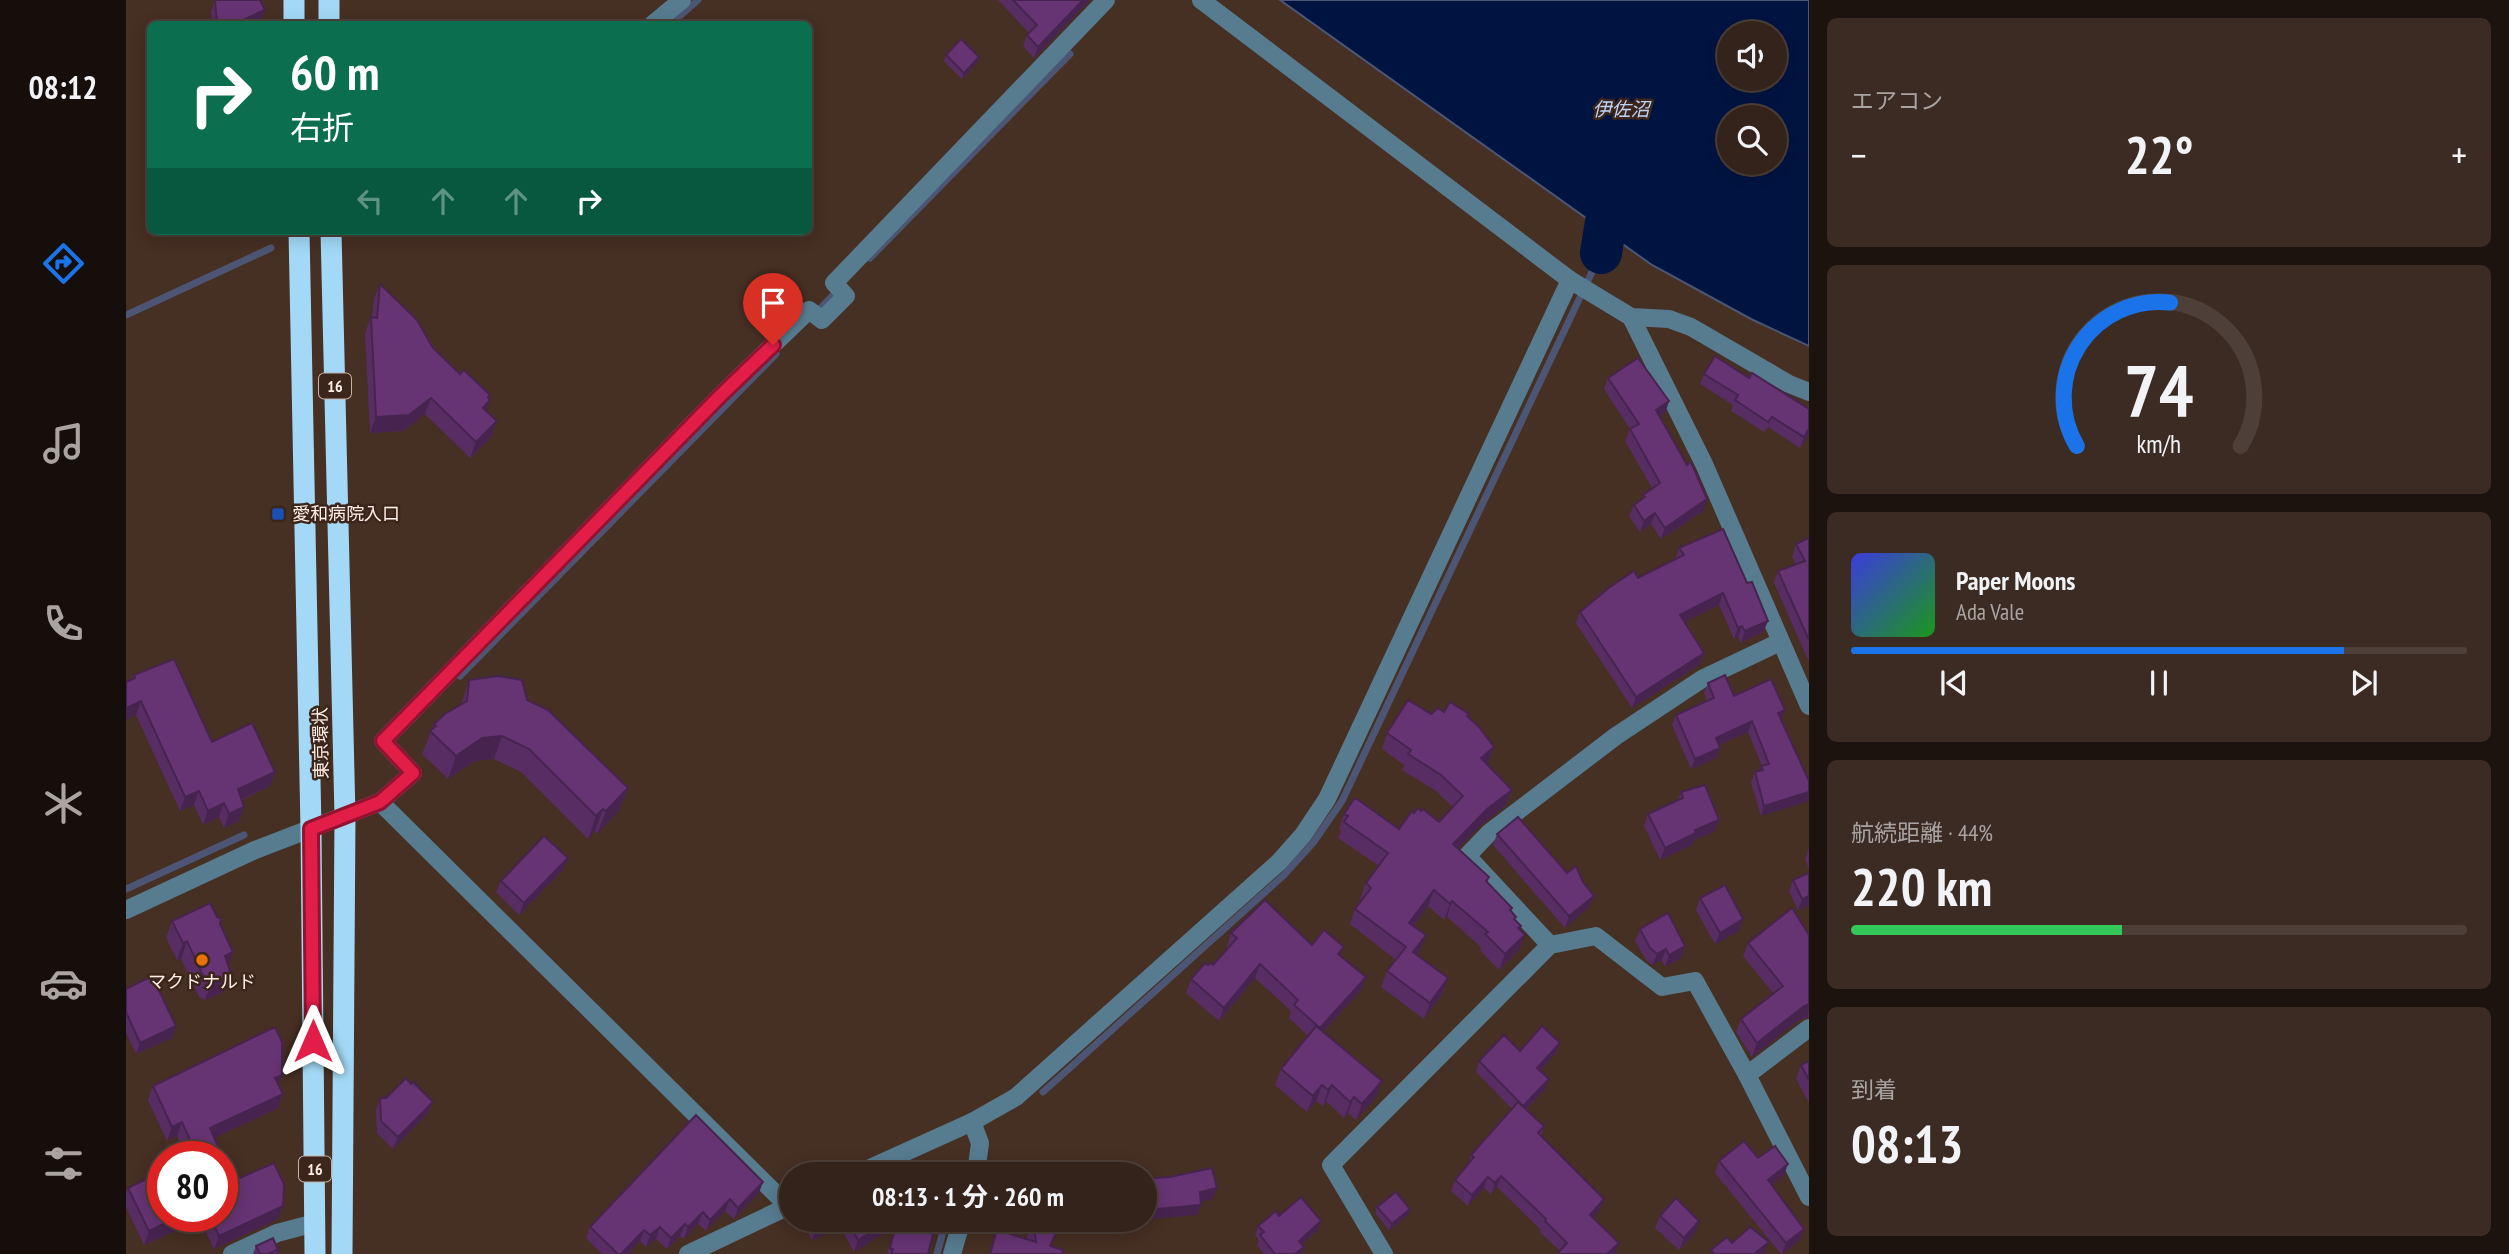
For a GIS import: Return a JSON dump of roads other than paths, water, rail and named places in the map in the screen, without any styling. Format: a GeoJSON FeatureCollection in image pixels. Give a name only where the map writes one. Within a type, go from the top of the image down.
{"type":"FeatureCollection","features":[{"type":"Feature","properties":{"kind":"highway"},"geometry":{"type":"LineString","coordinates":[[294,0],[294,21]]}},
{"type":"Feature","properties":{"kind":"highway"},"geometry":{"type":"LineString","coordinates":[[329,0],[329,21]]}},
{"type":"Feature","properties":{"kind":"highway","name":"東京環状"},"geometry":{"type":"LineString","coordinates":[[299,235],[311,829],[315,1254]]}},
{"type":"Feature","properties":{"kind":"highway","name":"東京環状"},"geometry":{"type":"LineString","coordinates":[[331,235],[345,816],[342,1254]]}},
{"type":"Feature","properties":{"kind":"street"},"geometry":{"type":"LineString","coordinates":[[657,21],[682,0]]}},
{"type":"Feature","properties":{"kind":"street"},"geometry":{"type":"LineString","coordinates":[[126,910],[255,850],[380,802],[413,773],[383,741],[719,397],[809,310],[821,320],[846,296],[834,283],[1106,0]]}},
{"type":"Feature","properties":{"kind":"street"},"geometry":{"type":"LineString","coordinates":[[1200,0],[1570,280],[1631,317],[1669,319],[1691,327],[1789,384],[1809,392]]}},
{"type":"Feature","properties":{"kind":"street"},"geometry":{"type":"LineString","coordinates":[[884,1162],[972,1122],[1016,1097],[1279,862],[1303,835],[1327,799],[1570,280]]}},
{"type":"Feature","properties":{"kind":"street"},"geometry":{"type":"LineString","coordinates":[[1631,317],[1704,464],[1809,706]]}},
{"type":"Feature","properties":{"kind":"street"},"geometry":{"type":"LineString","coordinates":[[1550,945],[1467,856],[1489,833],[1616,736],[1702,678],[1780,642]]}},
{"type":"Feature","properties":{"kind":"street"},"geometry":{"type":"LineString","coordinates":[[380,802],[779,1195]]}},
{"type":"Feature","properties":{"kind":"street"},"geometry":{"type":"LineString","coordinates":[[1384,1254],[1331,1165],[1550,945],[1596,936],[1662,987],[1695,981],[1747,1075],[1809,1197]]}},
{"type":"Feature","properties":{"kind":"street"},"geometry":{"type":"LineString","coordinates":[[1747,1075],[1809,1028]]}},
{"type":"Feature","properties":{"kind":"street"},"geometry":{"type":"LineString","coordinates":[[972,1122],[980,1143],[978,1162]]}},
{"type":"Feature","properties":{"kind":"street"},"geometry":{"type":"LineString","coordinates":[[688,1254],[779,1210]]}},
{"type":"Feature","properties":{"kind":"street"},"geometry":{"type":"LineString","coordinates":[[232,1254],[277,1233],[315,1223]]}},
{"type":"Feature","properties":{"kind":"street"},"geometry":{"type":"LineString","coordinates":[[952,1254],[958,1232]]}},
{"type":"Feature","properties":{"kind":"water","name":"伊佐沼"},"geometry":{"type":"Polygon","coordinates":[[[1280,0],[1809,0],[1809,346],[1751,319],[1652,265],[1280,0]]]}},
{"type":"Feature","properties":{"kind":"waterway"},"geometry":{"type":"LineString","coordinates":[[674,21],[698,0]]}},
{"type":"Feature","properties":{"kind":"waterway"},"geometry":{"type":"LineString","coordinates":[[870,258],[1070,54]]}},
{"type":"Feature","properties":{"kind":"waterway","name":"伊佐沼"},"geometry":{"type":"LineString","coordinates":[[1601,253],[1614,173]]}},
{"type":"Feature","properties":{"kind":"waterway"},"geometry":{"type":"LineString","coordinates":[[126,315],[271,248]]}},
{"type":"Feature","properties":{"kind":"waterway"},"geometry":{"type":"LineString","coordinates":[[1043,1092],[1284,875],[1313,843],[1342,801],[1601,253]]}},
{"type":"Feature","properties":{"kind":"waterway"},"geometry":{"type":"LineString","coordinates":[[816,313],[839,289]]}},
{"type":"Feature","properties":{"kind":"waterway"},"geometry":{"type":"LineString","coordinates":[[460,676],[776,354]]}},
{"type":"Feature","properties":{"kind":"waterway"},"geometry":{"type":"LineString","coordinates":[[126,889],[244,835]]}},
{"type":"Feature","properties":{"kind":"waterway"},"geometry":{"type":"LineString","coordinates":[[937,1254],[943,1232]]}},
{"type":"Feature","properties":{"kind":"place","name":"愛和病院入口"},"geometry":{"type":"Point","coordinates":[278,514]}},
{"type":"Feature","properties":{"kind":"place","name":"マクドナルド"},"geometry":{"type":"Point","coordinates":[202,960]}}]}
